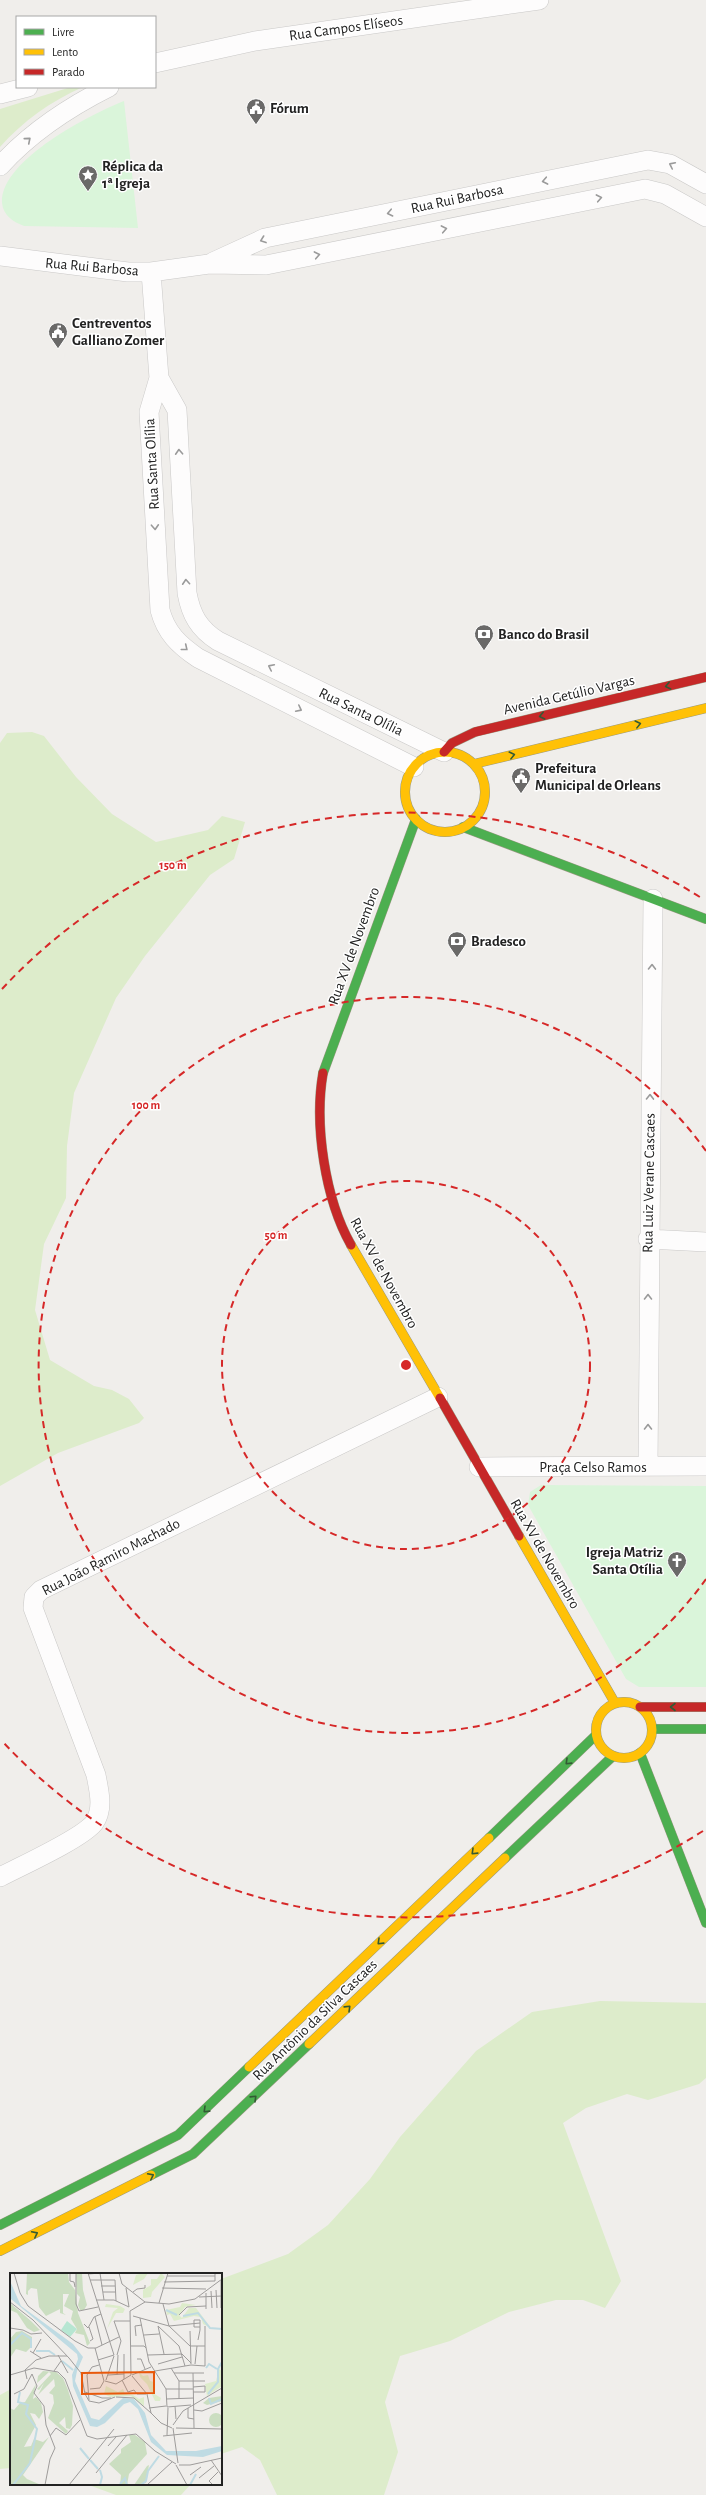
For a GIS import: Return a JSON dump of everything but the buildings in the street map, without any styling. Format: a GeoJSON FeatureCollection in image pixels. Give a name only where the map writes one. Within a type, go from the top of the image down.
{"type":"FeatureCollection","features":[{"type":"Feature","properties":{"kind":"street","name":"Rua Campos Elíseos"},"geometry":{"type":"LineString","coordinates":[[156,64],[255,40],[539,0]]}},
{"type":"Feature","properties":{"kind":"street"},"geometry":{"type":"LineString","coordinates":[[0,94],[24,88]]}},
{"type":"Feature","properties":{"kind":"street"},"geometry":{"type":"LineString","coordinates":[[0,166],[40,129],[71,108],[107,88]]}},
{"type":"Feature","properties":{"kind":"street","name":"Rua Rui Barbosa"},"geometry":{"type":"LineString","coordinates":[[208,264],[265,238],[620,165],[659,160],[670,164],[706,184]]}},
{"type":"Feature","properties":{"kind":"street"},"geometry":{"type":"LineString","coordinates":[[620,165],[624,193]]}},
{"type":"Feature","properties":{"kind":"street"},"geometry":{"type":"LineString","coordinates":[[500,190],[505,217]]}},
{"type":"Feature","properties":{"kind":"street","name":"Rua Rui Barbosa"},"geometry":{"type":"LineString","coordinates":[[0,256],[98,270],[151,272],[208,264],[266,265],[645,190],[656,190],[706,217]]}},
{"type":"Feature","properties":{"kind":"street"},"geometry":{"type":"LineString","coordinates":[[333,224],[338,251]]}},
{"type":"Feature","properties":{"kind":"street"},"geometry":{"type":"LineString","coordinates":[[151,272],[159,378]]}},
{"type":"Feature","properties":{"kind":"street","name":"Rua Santa Olília"},"geometry":{"type":"LineString","coordinates":[[159,378],[177,410],[187,593],[193,617],[199,627],[218,641],[444,752]]}},
{"type":"Feature","properties":{"kind":"street","name":"Rua Santa Olília"},"geometry":{"type":"LineString","coordinates":[[159,378],[149,412],[160,610],[168,630],[179,644],[198,658],[414,767]]}},
{"type":"Feature","properties":{"kind":"street"},"geometry":{"type":"LineString","coordinates":[[168,630],[193,617]]}},
{"type":"Feature","properties":{"kind":"street","name":"Avenida Getúlio Vargas"},"geometry":{"type":"LineString","coordinates":[[444,752],[452,743],[475,732],[706,677]]}},
{"type":"Feature","properties":{"kind":"street"},"geometry":{"type":"LineString","coordinates":[[320,720],[332,697]]}},
{"type":"Feature","properties":{"kind":"street"},"geometry":{"type":"LineString","coordinates":[[474,764],[706,708]]}},
{"type":"Feature","properties":{"kind":"street"},"geometry":{"type":"LineString","coordinates":[[444,752],[465,757],[474,764],[481,774],[485,786],[485,798],[481,810],[473,820],[463,827],[451,831],[439,831],[427,827],[416,819],[410,809],[406,788],[414,767],[432,754],[444,752]]}},
{"type":"Feature","properties":{"kind":"street","name":"Rua XV de Novembro"},"geometry":{"type":"LineString","coordinates":[[416,819],[324,1067],[320,1085],[319,1106],[329,1183],[336,1211],[346,1236],[615,1703]]}},
{"type":"Feature","properties":{"kind":"street"},"geometry":{"type":"LineString","coordinates":[[463,827],[706,919]]}},
{"type":"Feature","properties":{"kind":"street","name":"Rua Luiz Verane Cascaes"},"geometry":{"type":"LineString","coordinates":[[648,1466],[648,1239],[652,899]]}},
{"type":"Feature","properties":{"kind":"street"},"geometry":{"type":"LineString","coordinates":[[648,1239],[706,1242]]}},
{"type":"Feature","properties":{"kind":"street","name":"Rua João Ramiro Machado"},"geometry":{"type":"LineString","coordinates":[[0,1877],[82,1833],[94,1823],[100,1808],[100,1793],[96,1775],[33,1608],[34,1597],[41,1590],[438,1397]]}},
{"type":"Feature","properties":{"kind":"street","name":"Praça Celso Ramos"},"geometry":{"type":"LineString","coordinates":[[479,1468],[706,1466]]}},
{"type":"Feature","properties":{"kind":"street"},"geometry":{"type":"LineString","coordinates":[[615,1703],[632,1703],[640,1707],[646,1713],[652,1729],[649,1743],[640,1754],[622,1758],[613,1756],[605,1751],[596,1735],[598,1719],[602,1712],[615,1703]]}},
{"type":"Feature","properties":{"kind":"street"},"geometry":{"type":"LineString","coordinates":[[640,1707],[706,1707]]}},
{"type":"Feature","properties":{"kind":"street"},"geometry":{"type":"LineString","coordinates":[[652,1729],[706,1729]]}},
{"type":"Feature","properties":{"kind":"street","name":"Rua Antônio da Silva Cascaes"},"geometry":{"type":"LineString","coordinates":[[0,2225],[178,2135],[312,2016],[596,1735]]}},
{"type":"Feature","properties":{"kind":"street"},"geometry":{"type":"LineString","coordinates":[[640,1754],[706,1923]]}},
{"type":"Feature","properties":{"kind":"street","name":"Rua Antônio da Silva Cascaes"},"geometry":{"type":"LineString","coordinates":[[0,2251],[194,2154],[613,1756]]}},
{"type":"Feature","properties":{"kind":"street"},"geometry":{"type":"LineString","coordinates":[[312,2016],[325,2030]]}},
{"type":"Feature","properties":{"kind":"green space"},"geometry":{"type":"Polygon","coordinates":[[[68,88],[81,88],[38,112],[0,147],[0,109],[68,88]]]}},
{"type":"Feature","properties":{"kind":"green space"},"geometry":{"type":"Polygon","coordinates":[[[124,101],[138,228],[24,226],[9,218],[4,211],[2,203],[5,187],[16,171],[31,155],[70,128],[109,107],[124,101]]]}},
{"type":"Feature","properties":{"kind":"green space"},"geometry":{"type":"Polygon","coordinates":[[[32,732],[44,736],[76,777],[112,814],[156,842],[208,830],[222,816],[245,822],[234,859],[210,875],[145,956],[116,998],[74,1093],[67,1146],[66,1198],[44,1244],[35,1310],[50,1360],[94,1386],[112,1390],[129,1399],[144,1418],[139,1423],[58,1453],[0,1486],[0,743],[7,733],[32,732]]]}},
{"type":"Feature","properties":{"kind":"green space"},"geometry":{"type":"Polygon","coordinates":[[[541,1485],[706,1486],[706,1687],[639,1687],[626,1679],[528,1505],[530,1492],[541,1485]]]}},
{"type":"Feature","properties":{"kind":"green space"},"geometry":{"type":"Polygon","coordinates":[[[600,2001],[706,2003],[706,2078],[699,2084],[648,2100],[627,2094],[586,2108],[563,2123],[621,2281],[605,2308],[583,2300],[556,2300],[509,2312],[450,2341],[400,2356],[385,2402],[398,2452],[384,2495],[277,2495],[260,2460],[242,2447],[222,2454],[222,2279],[288,2254],[328,2225],[370,2179],[400,2137],[476,2051],[532,2012],[600,2001]]]}},
{"type":"Feature","properties":{"kind":"green space"},"geometry":{"type":"Polygon","coordinates":[[[10,2390],[10,2468],[0,2469],[0,2395],[10,2390]]]}},
{"type":"Feature","properties":{"kind":"green space"},"geometry":{"type":"Polygon","coordinates":[[[89,2485],[190,2485],[181,2495],[116,2495],[89,2485]]]}},
{"type":"Feature","properties":{"kind":"traffic: fast"},"geometry":{"type":"LineString","coordinates":[[323,1073],[416,819]]}},
{"type":"Feature","properties":{"kind":"traffic: fast"},"geometry":{"type":"LineString","coordinates":[[463,827],[706,919]]}},
{"type":"Feature","properties":{"kind":"traffic: fast"},"geometry":{"type":"LineString","coordinates":[[652,1729],[706,1729]]}},
{"type":"Feature","properties":{"kind":"traffic: fast"},"geometry":{"type":"LineString","coordinates":[[489,1838],[596,1735]]}},
{"type":"Feature","properties":{"kind":"traffic: fast"},"geometry":{"type":"LineString","coordinates":[[640,1753],[706,1923]]}},
{"type":"Feature","properties":{"kind":"traffic: fast"},"geometry":{"type":"LineString","coordinates":[[505,1858],[613,1756]]}},
{"type":"Feature","properties":{"kind":"traffic: fast"},"geometry":{"type":"LineString","coordinates":[[151,2175],[193,2154],[309,2044]]}},
{"type":"Feature","properties":{"kind":"traffic: fast"},"geometry":{"type":"LineString","coordinates":[[0,2225],[178,2135],[249,2067]]}},
{"type":"Feature","properties":{"kind":"traffic: slow"},"geometry":{"type":"LineString","coordinates":[[474,764],[706,708]]}},
{"type":"Feature","properties":{"kind":"traffic: slow"},"geometry":{"type":"LineString","coordinates":[[445,752],[460,755],[473,764],[482,777],[485,792],[482,807],[473,820],[460,829],[445,832],[430,829],[417,820],[408,807],[405,792],[408,777],[417,764],[430,755],[445,752]]}},
{"type":"Feature","properties":{"kind":"traffic: slow"},"geometry":{"type":"LineString","coordinates":[[351,1245],[440,1398]]}},
{"type":"Feature","properties":{"kind":"traffic: slow"},"geometry":{"type":"LineString","coordinates":[[519,1536],[615,1703]]}},
{"type":"Feature","properties":{"kind":"traffic: slow"},"geometry":{"type":"LineString","coordinates":[[624,1702],[635,1704],[644,1710],[650,1719],[652,1730],[650,1741],[644,1750],[635,1756],[624,1758],[613,1756],[604,1750],[598,1741],[596,1730],[598,1719],[604,1710],[613,1704],[624,1702]]}},
{"type":"Feature","properties":{"kind":"traffic: slow"},"geometry":{"type":"LineString","coordinates":[[249,2067],[489,1838]]}},
{"type":"Feature","properties":{"kind":"traffic: slow"},"geometry":{"type":"LineString","coordinates":[[309,2044],[505,1858]]}},
{"type":"Feature","properties":{"kind":"traffic: slow"},"geometry":{"type":"LineString","coordinates":[[0,2251],[151,2175]]}},
{"type":"Feature","properties":{"kind":"traffic: jam"},"geometry":{"type":"LineString","coordinates":[[444,752],[452,743],[475,732],[706,677]]}},
{"type":"Feature","properties":{"kind":"traffic: jam"},"geometry":{"type":"LineString","coordinates":[[323,1073],[320,1115],[324,1161],[334,1206],[351,1245]]}},
{"type":"Feature","properties":{"kind":"traffic: jam"},"geometry":{"type":"LineString","coordinates":[[440,1398],[519,1536]]}},
{"type":"Feature","properties":{"kind":"traffic: jam"},"geometry":{"type":"LineString","coordinates":[[640,1707],[706,1707]]}},
{"type":"Feature","properties":{"kind":"place","name":"Fórum"},"geometry":{"type":"Point","coordinates":[256,125]}},
{"type":"Feature","properties":{"kind":"place","name":"Réplica da 1ª Igreja"},"geometry":{"type":"Point","coordinates":[88,192]}},
{"type":"Feature","properties":{"kind":"place","name":"Centreventos Galliano Zomer"},"geometry":{"type":"Point","coordinates":[58,349]}},
{"type":"Feature","properties":{"kind":"place","name":"Banco do Brasil"},"geometry":{"type":"Point","coordinates":[484,651]}},
{"type":"Feature","properties":{"kind":"place","name":"Prefeitura Municipal de Orleans"},"geometry":{"type":"Point","coordinates":[521,794]}},
{"type":"Feature","properties":{"kind":"place","name":"Bradesco"},"geometry":{"type":"Point","coordinates":[457,958]}},
{"type":"Feature","properties":{"kind":"place","name":"Igreja Matriz Santa Otília"},"geometry":{"type":"Point","coordinates":[677,1578]}}]}
